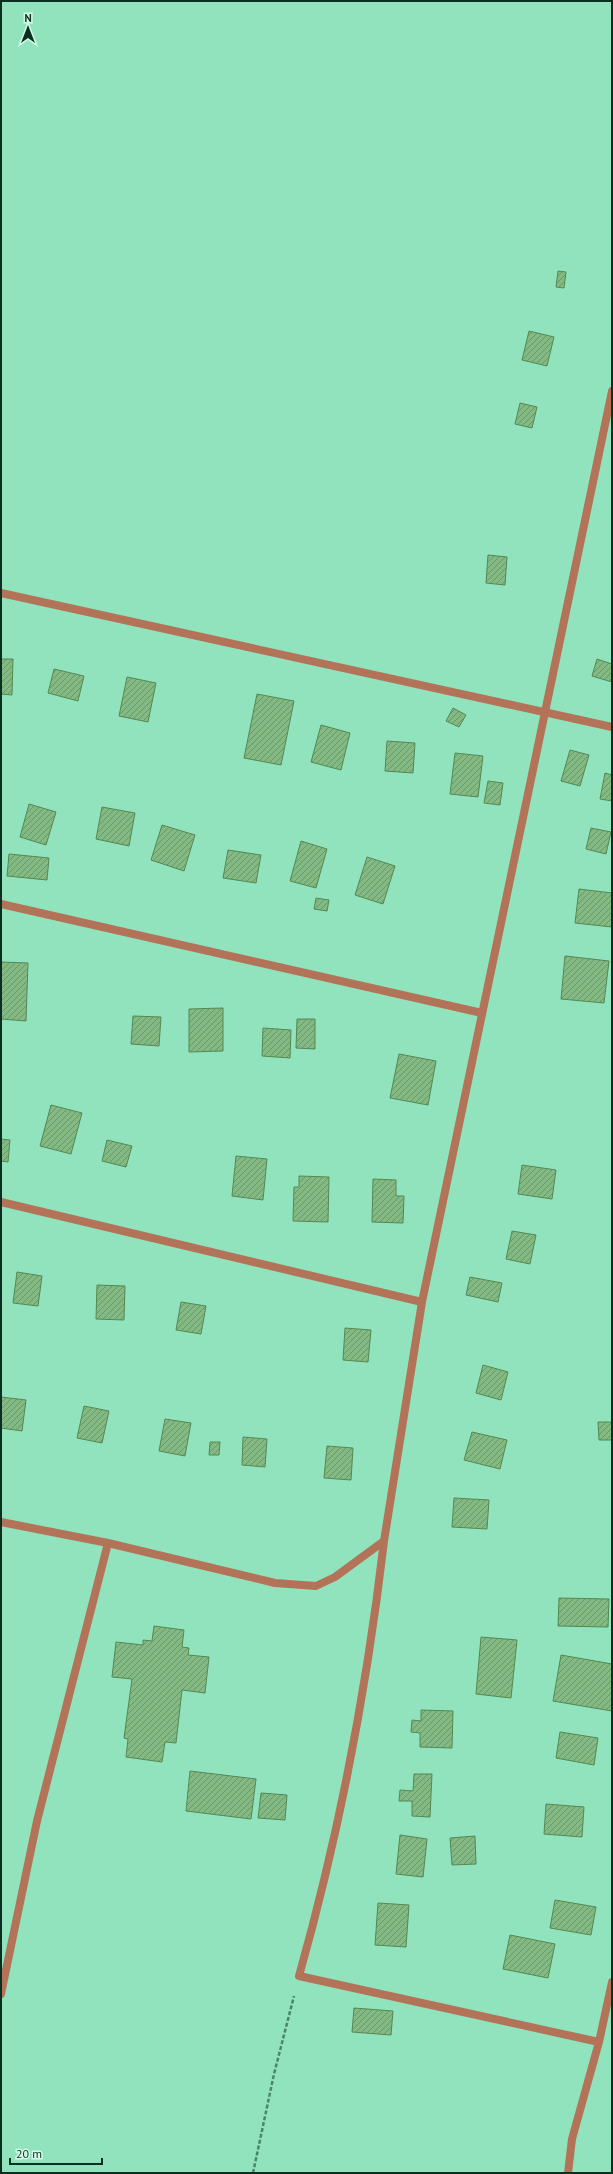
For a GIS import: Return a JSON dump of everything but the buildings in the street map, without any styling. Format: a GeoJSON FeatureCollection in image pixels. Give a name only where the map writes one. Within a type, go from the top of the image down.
{"type":"FeatureCollection","features":[{"type":"Feature","properties":{"kind":"street"},"geometry":{"type":"LineString","coordinates":[[599,2042],[299,1976],[317,1912],[351,1756],[377,1601],[384,1541],[422,1302],[546,714],[612,391]]}},
{"type":"Feature","properties":{"kind":"street"},"geometry":{"type":"LineString","coordinates":[[1,593],[546,714],[612,727]]}},
{"type":"Feature","properties":{"kind":"street"},"geometry":{"type":"LineString","coordinates":[[1,904],[482,1013]]}},
{"type":"Feature","properties":{"kind":"street"},"geometry":{"type":"LineString","coordinates":[[1,1202],[422,1302]]}},
{"type":"Feature","properties":{"kind":"street"},"geometry":{"type":"LineString","coordinates":[[1,1522],[108,1543],[275,1583],[316,1586],[335,1577],[384,1541]]}},
{"type":"Feature","properties":{"kind":"street"},"geometry":{"type":"LineString","coordinates":[[1,1994],[37,1821],[108,1543]]}},
{"type":"Feature","properties":{"kind":"street"},"geometry":{"type":"LineString","coordinates":[[568,2173],[572,2139],[599,2042],[612,1982]]}},
{"type":"Feature","properties":{"kind":"path"},"geometry":{"type":"LineString","coordinates":[[253,2173],[274,2074],[299,1976]]}}]}
